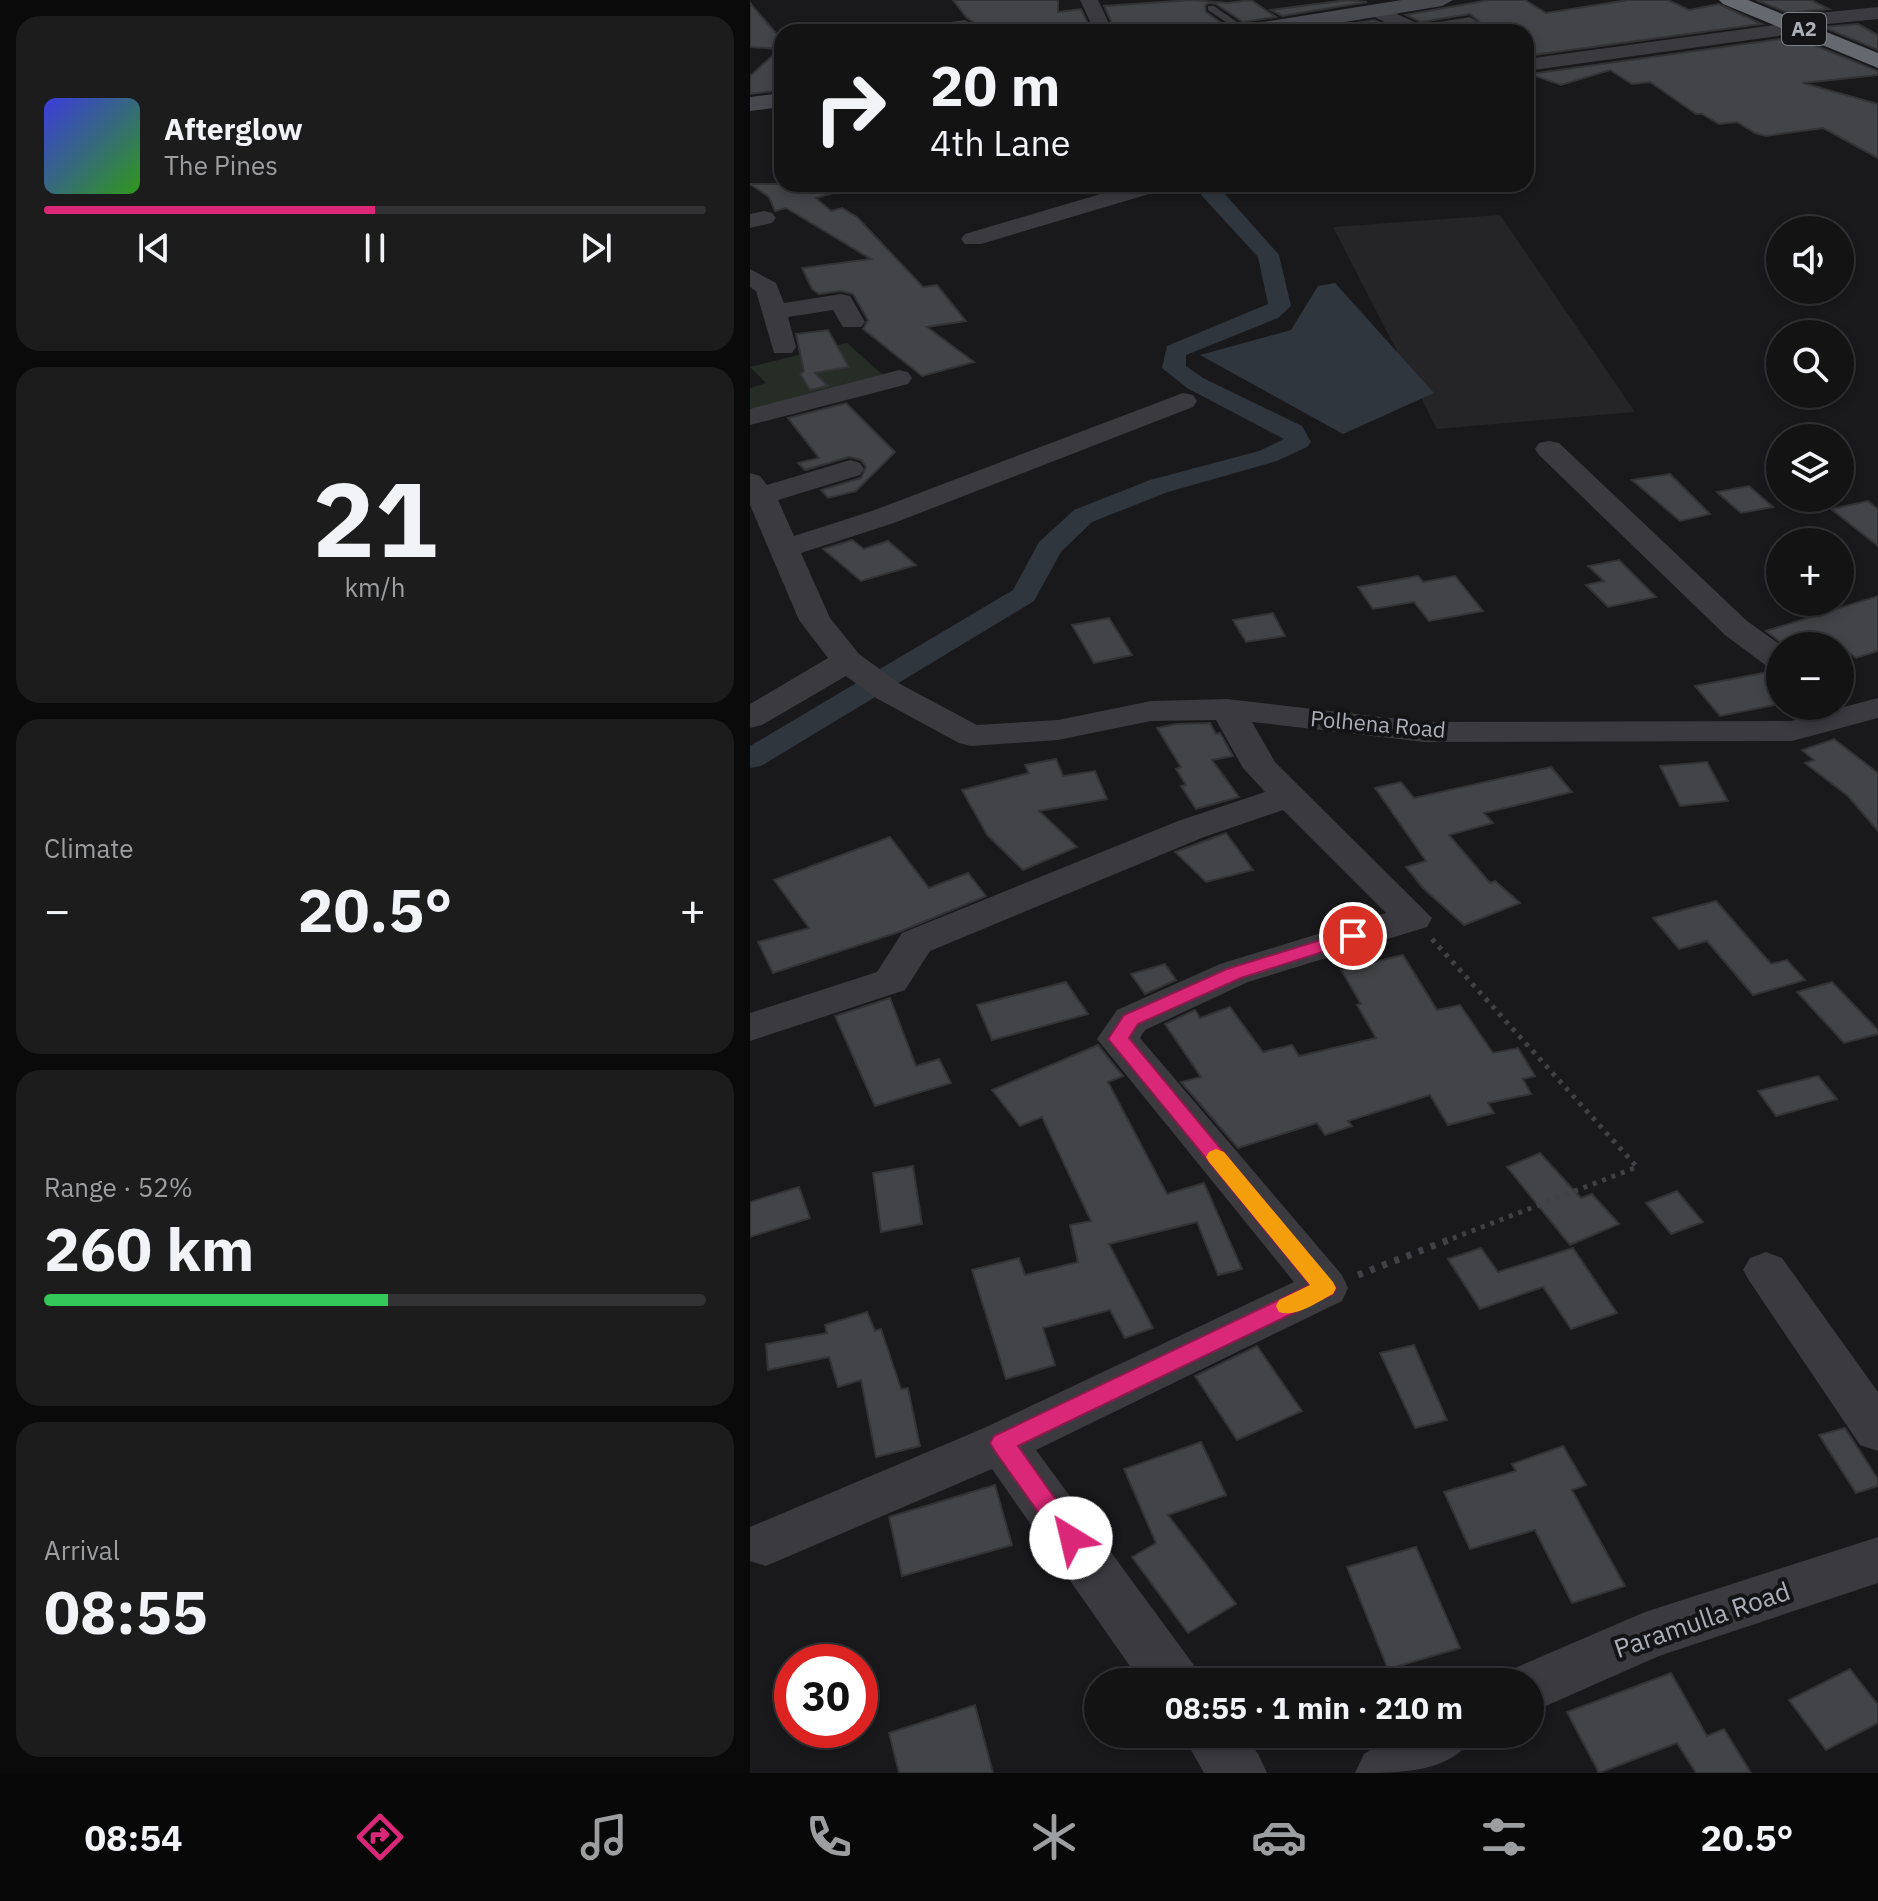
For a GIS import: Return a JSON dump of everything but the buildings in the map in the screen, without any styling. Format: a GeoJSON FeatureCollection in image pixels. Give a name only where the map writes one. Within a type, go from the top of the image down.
{"type":"FeatureCollection","features":[{"type":"Feature","properties":{"kind":"highway","name":"A2"},"geometry":{"type":"LineString","coordinates":[[1730,0],[1875,58]]}},
{"type":"Feature","properties":{"kind":"street"},"geometry":{"type":"LineString","coordinates":[[1089,0],[1100,24]]}},
{"type":"Feature","properties":{"kind":"street"},"geometry":{"type":"LineString","coordinates":[[1295,24],[1442,0]]}},
{"type":"Feature","properties":{"kind":"street"},"geometry":{"type":"LineString","coordinates":[[1377,11],[1404,24]]}},
{"type":"Feature","properties":{"kind":"street"},"geometry":{"type":"LineString","coordinates":[[1534,64],[1878,13]]}},
{"type":"Feature","properties":{"kind":"street"},"geometry":{"type":"LineString","coordinates":[[1464,24],[1470,23]]}},
{"type":"Feature","properties":{"kind":"street"},"geometry":{"type":"LineString","coordinates":[[1548,41],[1557,44],[1631,34],[1656,47]]}},
{"type":"Feature","properties":{"kind":"street"},"geometry":{"type":"LineString","coordinates":[[750,104],[774,101]]}},
{"type":"Feature","properties":{"kind":"street"},"geometry":{"type":"LineString","coordinates":[[973,239],[1131,192]]}},
{"type":"Feature","properties":{"kind":"street"},"geometry":{"type":"LineString","coordinates":[[750,276],[767,288],[783,347]]}},
{"type":"Feature","properties":{"kind":"street"},"geometry":{"type":"LineString","coordinates":[[773,312],[841,301],[852,322]]}},
{"type":"Feature","properties":{"kind":"street"},"geometry":{"type":"LineString","coordinates":[[750,417],[899,378]]}},
{"type":"Feature","properties":{"kind":"street"},"geometry":{"type":"LineString","coordinates":[[784,549],[883,517],[1183,401]]}},
{"type":"Feature","properties":{"kind":"street"},"geometry":{"type":"LineString","coordinates":[[1549,449],[1736,628],[1766,650]]}},
{"type":"Feature","properties":{"kind":"street"},"geometry":{"type":"LineString","coordinates":[[750,718],[865,674],[815,620],[756,489],[850,469]]}},
{"type":"Feature","properties":{"kind":"street","name":"Polhena Road"},"geometry":{"type":"LineString","coordinates":[[865,674],[971,736],[1058,730],[1151,711],[1227,709],[1424,732],[1792,731],[1865,710]]}},
{"type":"Feature","properties":{"kind":"street"},"geometry":{"type":"LineString","coordinates":[[766,1544],[1002,1443],[1325,1288],[1118,1039],[1131,1020],[1234,973],[1413,918],[1261,768],[1227,709]]}},
{"type":"Feature","properties":{"kind":"street"},"geometry":{"type":"LineString","coordinates":[[750,1027],[891,981],[916,942],[1191,829],[1288,796]]}},
{"type":"Feature","properties":{"kind":"street"},"geometry":{"type":"LineString","coordinates":[[1766,1270],[1878,1431]]}},
{"type":"Feature","properties":{"kind":"street"},"geometry":{"type":"LineString","coordinates":[[1002,1443],[1163,1668]]}},
{"type":"Feature","properties":{"kind":"street","name":"Paramulla Road"},"geometry":{"type":"LineString","coordinates":[[1544,1682],[1645,1636],[1878,1560]]}},
{"type":"Feature","properties":{"kind":"street"},"geometry":{"type":"LineString","coordinates":[[1220,1748],[1238,1773]]}},
{"type":"Feature","properties":{"kind":"street"},"geometry":{"type":"LineString","coordinates":[[1384,1773],[1424,1748]]}},
{"type":"Feature","properties":{"kind":"lane"},"geometry":{"type":"LineString","coordinates":[[1211,8],[1234,24]]}},
{"type":"Feature","properties":{"kind":"path"},"geometry":{"type":"LineString","coordinates":[[1325,1288],[1637,1167],[1413,918]]}},
{"type":"Feature","properties":{"kind":"shaded area"},"geometry":{"type":"Polygon","coordinates":[[[1500,215],[1635,412],[1437,429],[1333,227],[1500,215]]]}},
{"type":"Feature","properties":{"kind":"shaded area"},"geometry":{"type":"Polygon","coordinates":[[[1335,283],[1434,393],[1343,434],[1200,355],[1291,330],[1318,286],[1335,283]]]}},
{"type":"Feature","properties":{"kind":"shaded area"},"geometry":{"type":"Polygon","coordinates":[[[847,343],[885,377],[750,411],[750,388],[766,383],[750,367],[847,343]]]}},
{"type":"Feature","properties":{"kind":"waterway"},"geometry":{"type":"LineString","coordinates":[[750,759],[1024,595],[1049,548],[1083,516],[1159,486],[1268,456],[1298,442],[1293,431],[1195,383],[1174,368],[1175,351],[1270,313],[1280,306],[1268,255],[1209,192]]}},
{"type":"Feature","properties":{"kind":"slow traffic"},"geometry":{"type":"LineString","coordinates":[[1216,1157],[1325,1288],[1287,1306]]}},
{"type":"Feature","properties":{"kind":"route"},"geometry":{"type":"LineString","coordinates":[[1071,1538],[1002,1443],[1325,1288],[1118,1039],[1131,1020],[1234,973],[1353,936]]}}]}
